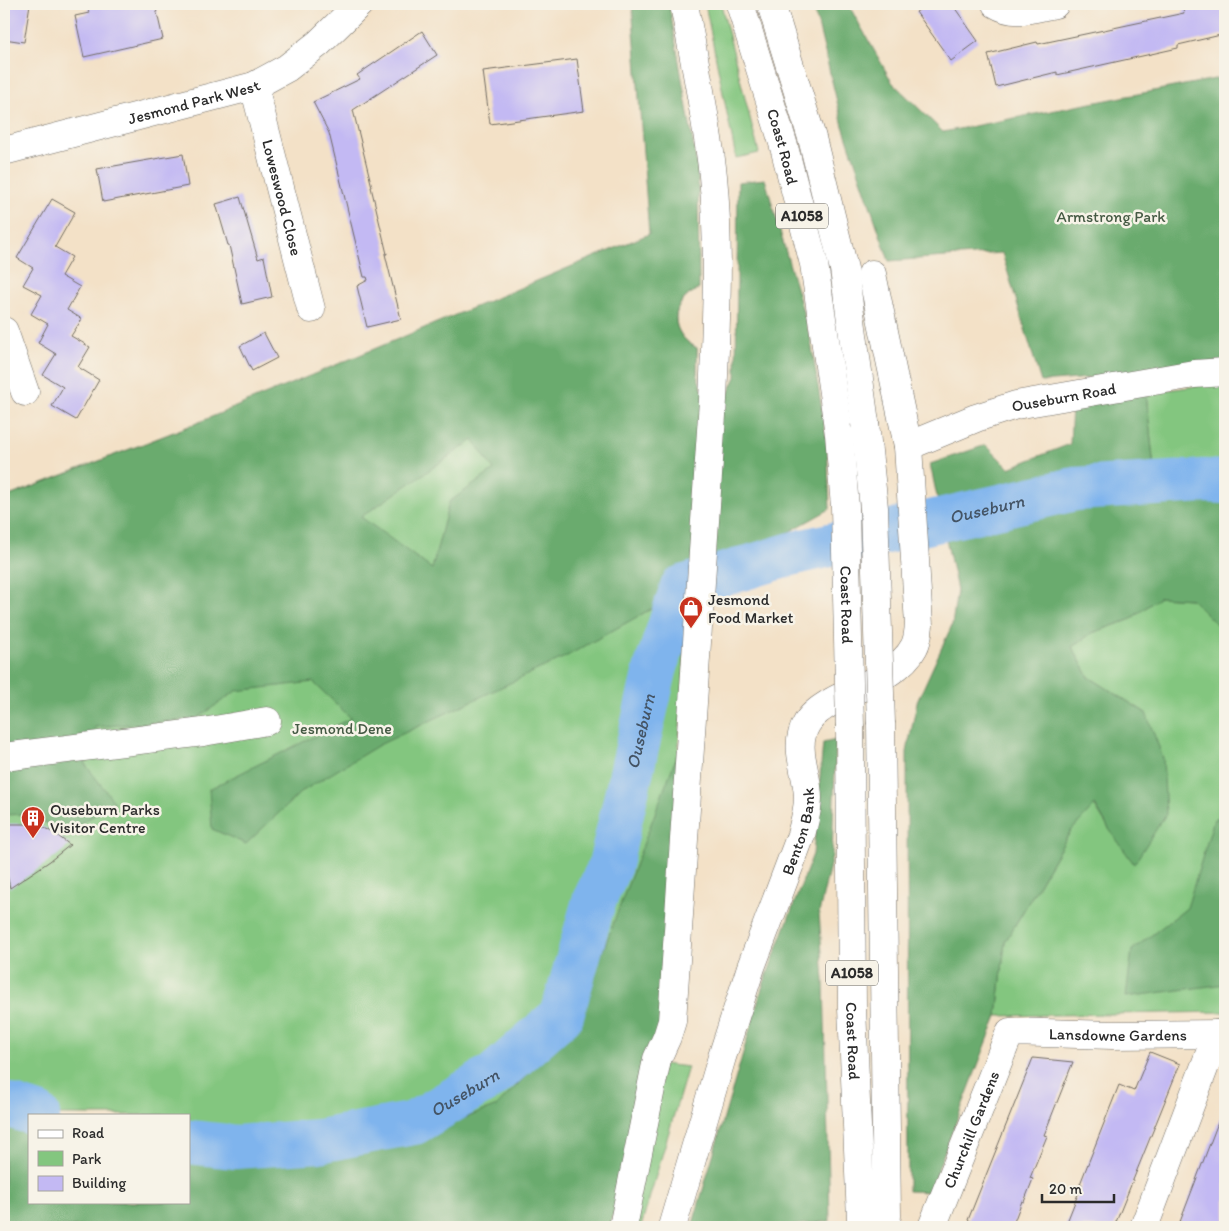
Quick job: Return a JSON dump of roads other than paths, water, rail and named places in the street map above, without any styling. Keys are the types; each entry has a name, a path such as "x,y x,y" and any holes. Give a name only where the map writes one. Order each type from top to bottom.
{"main road":[{"name":"Jesmond Park West","path":"4,151 254,86 287,68 319,44 359,4"},
{"path":"622,1227 658,1059 672,1021 713,400 717,315 717,250 713,174 684,4"},
{"name":"Coast Road","path":"740,4 783,143 814,264 839,434 845,506 850,727 852,1008 874,1218 881,724 874,508 865,423 844,269 812,138 770,4"},
{"path":"996,4 1010,10 1023,11 1055,4"},
{"name":"Loweswood Close","path":"254,86 311,309"},
{"name":"Benton Bank","path":"672,1227 728,1037 751,967 801,835 806,816 807,787 800,752 802,732 820,708 889,672 901,664 915,646 919,625 908,446 872,274"},
{"path":"4,331 25,392"},
{"name":"Ouseburn Road","path":"908,446 976,418 1016,406 1194,374 1225,372"},
{"path":"4,758 202,732 267,721"},
{"name":"Lansdowne Gardens","path":"1010,1032 1112,1035 1221,1034"},
{"name":"Churchill Gardens","path":"932,1227 1010,1032"},
{"path":"1144,1227 1221,1034"}],"waterway":[{"name":"Ouseburn","path":"190,1142 236,1147 319,1141 414,1123 493,1076 562,1015 594,901 610,865 655,670 682,587 795,553 1075,489 1203,481 1225,482"},
{"name":"Ouseburn","path":"4,1104 35,1114"}],"place":[{"name":"Jesmond Food Market","path":"691,629"},
{"name":"Ouseburn Parks Visitor Centre","path":"33,839"}],"park label":[{"name":"Armstrong Park","path":"1111,216"},
{"name":"Jesmond Dene","path":"342,728"}]}
